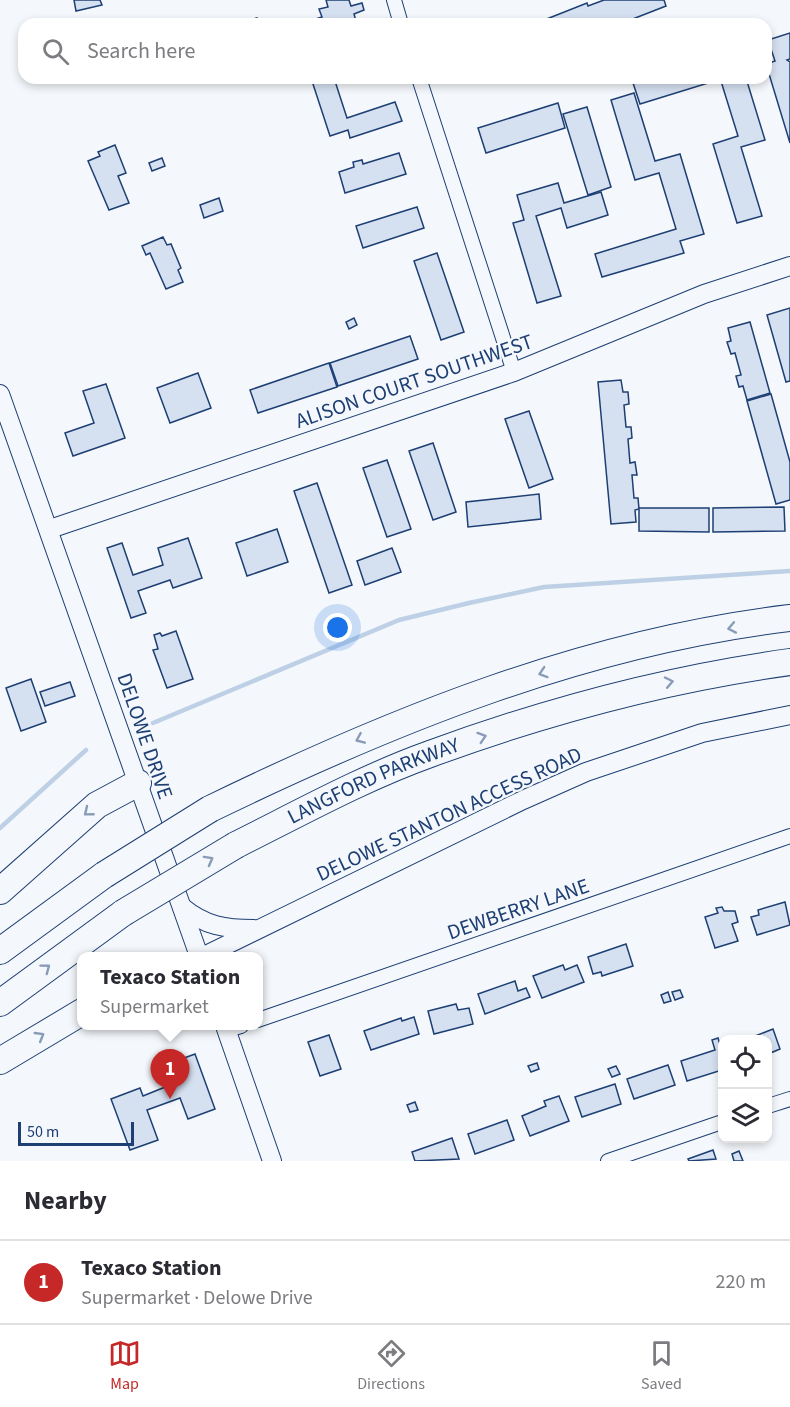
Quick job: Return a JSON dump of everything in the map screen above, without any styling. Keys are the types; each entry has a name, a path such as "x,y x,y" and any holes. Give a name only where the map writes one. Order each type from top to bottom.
{"highway":[{"name":"LANGFORD PARKWAY","path":"0,951 104,875 210,809 316,758 440,706 646,644 790,618"},
{"name":"LANGFORD PARKWAY","path":"0,1003 123,914 236,845 336,794 428,754 527,721 632,690 717,672 790,663"},
{"path":"0,891 97,806 138,783"},
{"path":"0,1061 77,1014"}],"street":[{"path":"394,0 399,18"},
{"path":"421,84 514,372"},
{"name":"ALISON COURT SOUTHWEST","path":"50,529 514,372 704,294 790,266"},
{"name":"DELOWE DRIVE","path":"0,394 50,529 197,952"},
{"name":"DELOWE STANTON ACCESS ROAD","path":"214,952 523,800 586,772 702,733 790,714"},
{"name":"DEWBERRY LANE","path":"263,1018 790,836"},
{"path":"182,907 207,924 229,929 259,929"},
{"path":"232,1030 272,1161"},
{"path":"772,1105 790,1099"},
{"path":"608,1161 640,1156 718,1124"}],"building":[{"path":"74,0 100,0 102,5 76,11"},
{"path":"326,0 349,0 351,6 362,3 364,10 354,14 355,18 319,18 322,17 319,9 328,7"},
{"path":"604,0 664,0 666,6 635,18 549,18 587,3 588,6"},
{"path":"790,33 790,59 787,60 790,62 790,143 772,84 772,62 775,61 772,39"},
{"path":"313,84 336,84 347,118 395,102 402,121 350,138 348,130 330,136"},
{"path":"633,84 705,84 640,104"},
{"path":"722,84 748,84 765,140 741,147 762,216 737,223 713,144 738,136"},
{"path":"634,93 655,161 680,154 704,234 680,241 684,253 602,277 595,254 676,229 659,173 635,180 611,100"},
{"path":"558,103 565,128 486,153 478,128"},
{"path":"587,107 611,187 588,195 563,114"},
{"path":"115,145 126,173 118,176 129,203 109,210 88,161 100,156 98,152"},
{"path":"399,153 406,174 345,193 339,172 354,167 353,162 362,160 363,164"},
{"path":"162,158 165,166 152,171 149,163"},
{"path":"558,183 564,203 601,192 608,215 567,228 561,208 536,216 561,296 537,303 513,223 524,220 517,195"},
{"path":"219,198 223,211 204,218 200,205"},
{"path":"417,207 424,228 363,248 356,226"},
{"path":"163,237 167,245 171,244 181,268 178,270 183,282 166,289 150,253 146,255 142,246"},
{"path":"437,253 464,332 441,340 414,261"},
{"path":"790,308 790,381 786,382 767,315"},
{"path":"354,318 357,325 349,329 346,322"},
{"path":"750,322 770,393 747,400 743,386 739,387 736,376 741,375 735,353 731,354 727,342 731,341 728,328"},
{"path":"410,336 418,359 338,386 330,363"},
{"path":"329,363 337,387 258,413 250,390"},
{"path":"198,373 211,408 170,423 157,388"},
{"path":"621,380 623,392 628,392 629,404 624,405 626,427 631,427 632,438 628,439 630,463 635,462 637,475 632,475 634,498 638,498 639,509 635,510 636,522 611,524 598,382"},
{"path":"106,384 125,438 73,456 65,433 94,423 83,391"},
{"path":"771,394 790,462 790,500 776,504 747,401"},
{"path":"529,411 553,479 529,488 505,419"},
{"path":"433,443 456,512 433,520 409,451"},
{"path":"387,460 411,529 387,537 363,468"},
{"path":"317,483 352,585 329,593 294,491"},
{"path":"539,494 541,519 468,527 466,502"},
{"path":"784,507 785,531 713,532 713,508"},
{"path":"639,508 709,508 709,532 639,531"},
{"path":"277,529 288,562 247,576 236,543"},
{"path":"188,538 202,578 173,588 170,580 138,591 146,613 131,618 107,548 122,543 133,575 163,565 158,548"},
{"path":"392,548 401,572 365,585 357,561"},
{"path":"176,631 193,679 167,688 153,650 158,649 154,635 160,633 162,636"},
{"path":"31,679 46,722 21,731 6,688"},
{"path":"70,682 75,696 45,706 40,692"},
{"path":"785,902 790,925 757,935 751,917 759,915 758,910"},
{"path":"722,907 724,911 735,911 738,922 732,924 738,941 715,948 705,917 718,913 716,908"},
{"path":"626,944 633,966 602,976 601,972 593,974 588,957"},
{"path":"563,965 565,970 577,965 584,982 542,998 533,976"},
{"path":"515,981 518,991 526,988 530,997 485,1014 478,994"},
{"path":"680,990 683,997 675,1000 672,992"},
{"path":"668,992 671,1001 664,1003 661,995"},
{"path":"456,1004 458,1010 469,1008 473,1024 434,1034 428,1011"},
{"path":"414,1017 419,1034 371,1050 364,1031 401,1018 402,1021"},
{"path":"773,1029 780,1049 772,1052 772,1035 758,1035"},
{"path":"329,1035 341,1069 320,1076 308,1042"},
{"path":"718,1038 718,1071 687,1081 681,1061 715,1050 712,1040"},
{"path":"195,1054 215,1109 188,1119 180,1098 147,1110 158,1140 130,1150 111,1099 140,1088 143,1096 175,1083 168,1064"},
{"path":"537,1063 539,1069 531,1072 528,1066"},
{"path":"668,1065 675,1085 634,1099 627,1079"},
{"path":"616,1066 620,1074 612,1077 608,1069"},
{"path":"615,1084 621,1104 582,1117 575,1097"},
{"path":"559,1096 569,1121 530,1136 522,1116 546,1106 544,1101"},
{"path":"415,1102 418,1110 410,1112 407,1105"},
{"path":"507,1120 514,1140 475,1154 468,1134"},
{"path":"452,1138 459,1159 415,1161 412,1152"},
{"path":"713,1150 716,1159 689,1161 688,1159"},
{"path":"739,1151 743,1161 734,1161 732,1154"}],"waterway":[{"path":"153,723 399,620 469,603 544,587 790,571"},
{"path":"0,828 86,750"}],"place":[{"name":"Texaco Station","path":"170,1099"}]}
